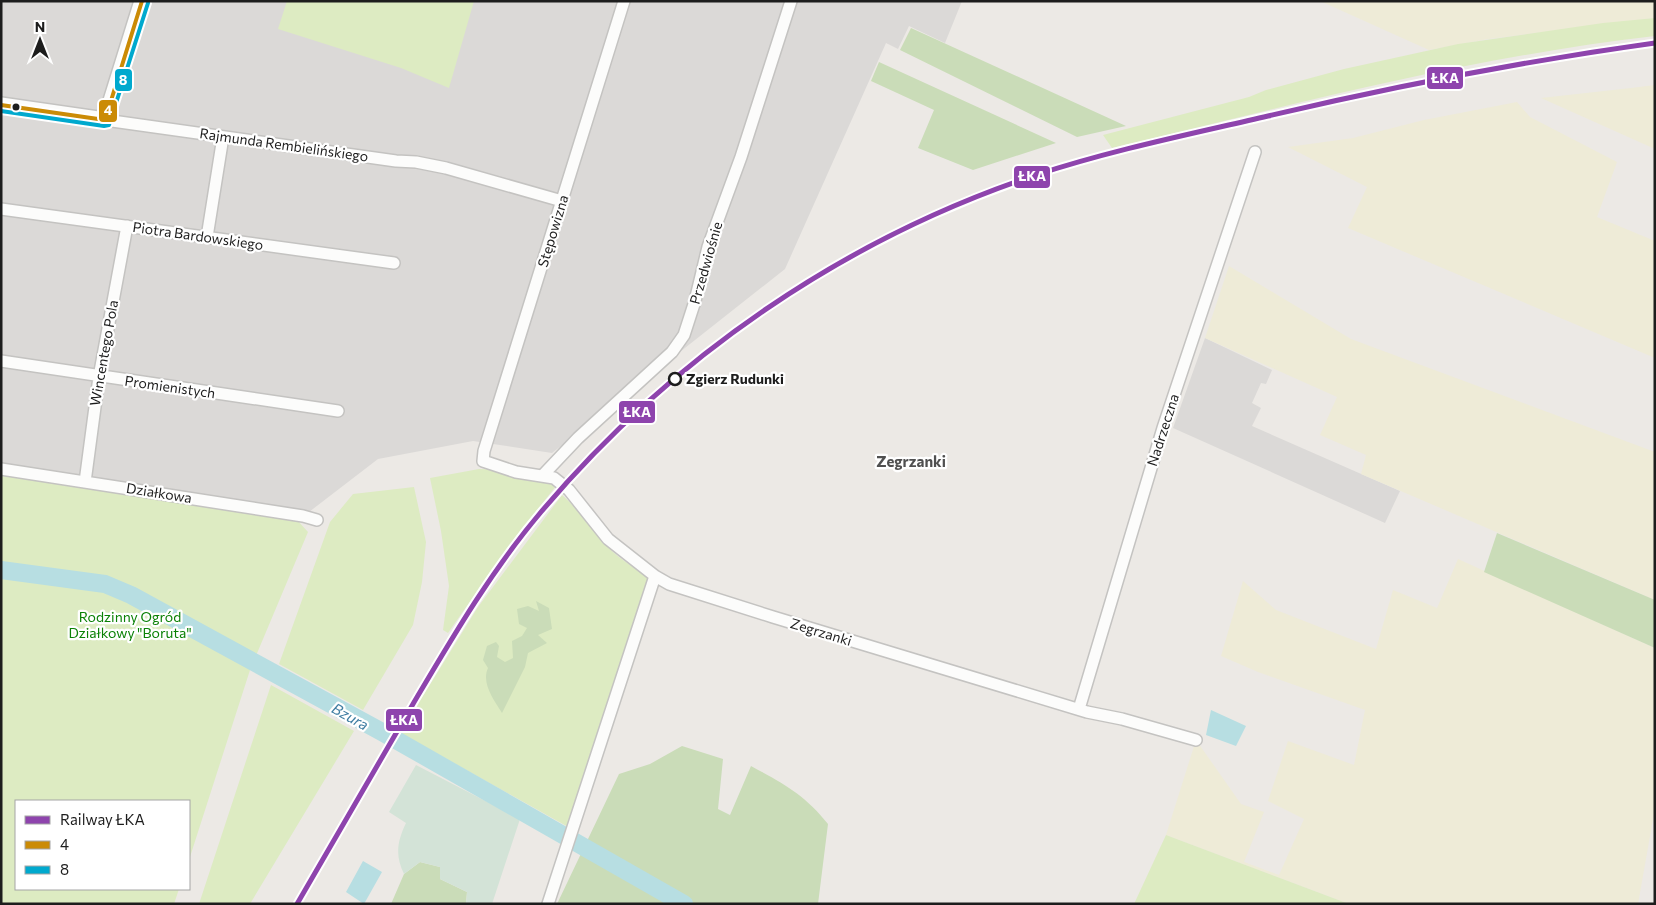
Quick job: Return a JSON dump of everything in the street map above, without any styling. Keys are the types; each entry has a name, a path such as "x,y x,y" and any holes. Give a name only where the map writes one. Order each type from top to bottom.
{"street":[{"path":"100,120 132,1"},
{"path":"100,120 142,1"},
{"name":"Stępowizna","path":"483,461 484,451 624,1"},
{"name":"Przedwiośnie","path":"543,475 578,438 672,352 684,335 708,247 741,157 790,1"},
{"name":"Rajmunda Rembielińskiego","path":"1,105 396,161 416,162 475,176 562,201"},
{"path":"207,237 223,137"},
{"name":"Nadrzeczna","path":"1079,709 1157,448 1255,152"},
{"name":"Piotra Bardowskiego","path":"1,209 394,263"},
{"name":"Wincentego Pola","path":"85,482 99,377 127,226"},
{"name":"Promienistych","path":"1,362 338,411"},
{"name":"Zegrzanki","path":"483,461 516,472 554,478 569,490 608,539 655,576 677,587 1079,709 1130,720 1196,740"},
{"name":"Działkowa","path":"1,469 317,520"},
{"path":"548,904 655,576"}],"shaded area":[{"path":"1,1 962,1 945,43 909,26 898,49 886,43 785,269 552,453 473,441 378,459 309,512 1,471"},
{"path":"1320,1 1655,1 1655,18 1488,39 1429,50"},
{"path":"1655,85 1655,149 1541,98 1631,88"},
{"path":"1517,102 1530,117 1617,162 1597,217 1655,241 1655,358 1348,228 1367,187 1288,147 1353,138 1424,120"},
{"path":"1229,266 1351,339 1655,452 1655,600 1361,474 1366,455 1320,435 1337,397 1205,338"},
{"path":"1205,338 1272,370 1266,384 1261,383 1252,403 1261,408 1252,426 1400,491 1385,523 1173,428"},
{"path":"1458,559 1655,648 1655,808 1638,904 1349,904 1166,835 1196,740 1241,804 1264,812 1244,862 1279,875 1304,819 1268,801 1288,741 1354,765 1365,710 1258,672 1221,656 1243,581 1276,610 1376,649 1393,590 1437,608"}],"green space":[{"path":"287,1 474,1 449,88 401,68 278,29"},
{"path":"1655,18 1655,36 1586,45 1450,69 1314,99 1112,148 1103,135 1249,97 1266,90 1344,69 1458,44 1603,23"},
{"path":"911,28 1126,126 1077,137 900,50"},
{"path":"879,62 1056,143 973,170 918,148 934,110 871,81"},
{"path":"479,469 509,471 529,475 556,486 508,547 448,633 443,630 449,586 441,531 430,478"},
{"name":"Rodzinny Ogród Działkowy \"Boruta\"","path":"1,475 298,521 308,532 250,670 190,857 190,800 15,800 15,890 179,890 174,904 1,904"},
{"path":"414,487 426,542 422,582 413,625 363,710 279,664 330,522 353,494"},
{"path":"562,495 575,507 613,552 646,576 648,580 570,828 400,733 478,607"},
{"path":"1497,533 1655,600 1655,648 1484,572"},
{"path":"536,601 549,608 552,629 538,635 547,643 528,653 525,667 502,713 487,685 486,674 488,668 483,660 487,646 496,642 499,646 497,657 505,662 513,658 512,641 522,636 527,628 519,624 517,609 528,606 539,611"},
{"path":"271,685 354,731 250,904 199,904"},
{"path":"682,746 723,759 718,809 730,815 751,766 793,790 828,824 818,904 557,904 619,774 650,764"},
{"path":"416,765 520,819 492,904 466,904 467,892 440,879 440,867 420,862 404,874 399,861 398,848 406,823 389,812"},
{"path":"1166,835 1349,904 1134,904"},
{"path":"420,862 440,867 440,879 467,892 466,904 391,904 404,874"}],"water":[{"path":"1211,710 1246,726 1236,746 1206,735"},
{"path":"363,861 382,872 364,904 346,892"}],"waterway":[{"name":"Bzura","path":"1,570 105,584 131,595 382,732 684,904"}],"rail line":[{"name":"ŁKA","path":"297,904 457,630 523,534 592,456 647,403 705,354 766,309 830,269 896,233 965,201 1065,166 1152,143 1364,94 1509,66 1655,43"}],"transit line":[{"name":"4","path":"1,105 105,120 142,1"},
{"name":"8","path":"1,111 104,126 109,125 148,3"}],"place":[{"name":"Zgierz Rudunki","path":"675,379"}],"district":[{"name":"Zegrzanki","path":"911,462"}]}
